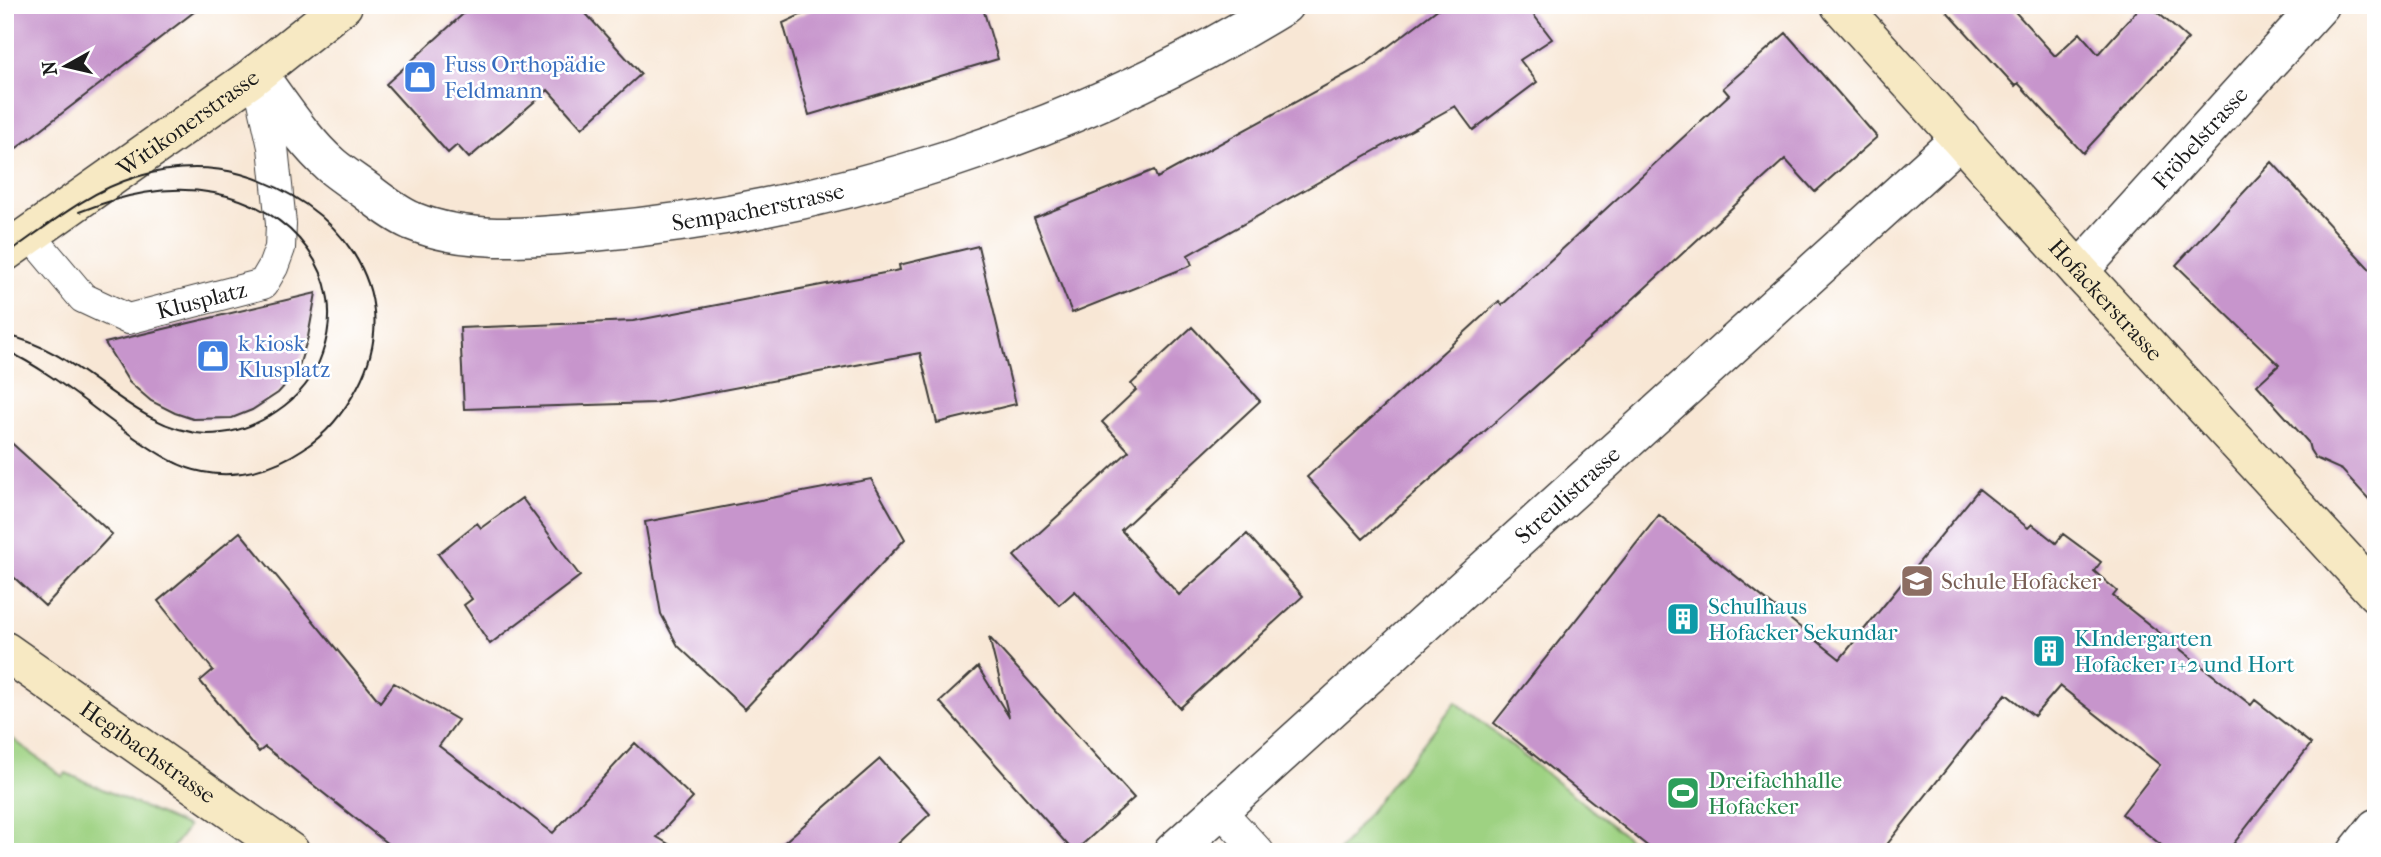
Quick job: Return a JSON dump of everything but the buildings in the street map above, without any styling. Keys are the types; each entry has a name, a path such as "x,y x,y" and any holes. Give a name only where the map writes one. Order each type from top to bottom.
{"main road":[{"name":"Hofackerstrasse","path":"1840,5 2079,271 2376,593"},
{"name":"Witikonerstrasse","path":"18,243 257,74 342,6"},
{"name":"Hegibachstrasse","path":"5,651 290,852"}],"street":[{"name":"Sempacherstrasse","path":"257,74 295,125 330,164 401,215 444,231 495,236 557,234 636,228 720,215 872,182 947,160 1050,122 1173,66 1240,33 1284,5"},
{"name":"Fröbelstrasse","path":"2079,271 2320,5"},
{"name":"Streulistrasse","path":"1173,852 1961,138"},
{"path":"2357,852 2376,828"}],"lane":[{"name":"Klusplatz","path":"18,243 83,298 128,319 263,284 280,248 281,224 272,147 257,74"},
{"path":"1219,809 1259,852"}],"green space":[{"path":"1456,702 1635,844 1629,852 1338,852"},
{"path":"5,733 63,777 66,773 188,827 169,852 5,852"}],"tram line":[{"path":"5,255 84,200 118,183 175,169 228,171 275,187 306,204 332,227 354,253 368,283 374,316 371,350 358,386 335,421 312,443 292,456 267,467 242,473 203,472 170,460 124,431 40,370 5,350"},
{"path":"5,335 33,343 59,356 154,419 180,430 207,434 235,430 269,416 285,406 315,371 329,325 328,297 320,272 307,249 289,229 267,213 242,201 214,193 179,190 128,196 79,212"}],"place":[{"name":"Fuss Orthopädie Feldmann","path":"420,77"},
{"name":"k kiosk Klusplatz","path":"213,356"},
{"name":"Schule Hofacker","path":"1917,581"},
{"name":"Schulhaus Hofacker Sekundar","path":"1683,619"},
{"name":"KIndergarten Hofacker 1+2 und Hort","path":"2049,651"},
{"name":"Dreifachhalle Hofacker","path":"1683,793"}]}
